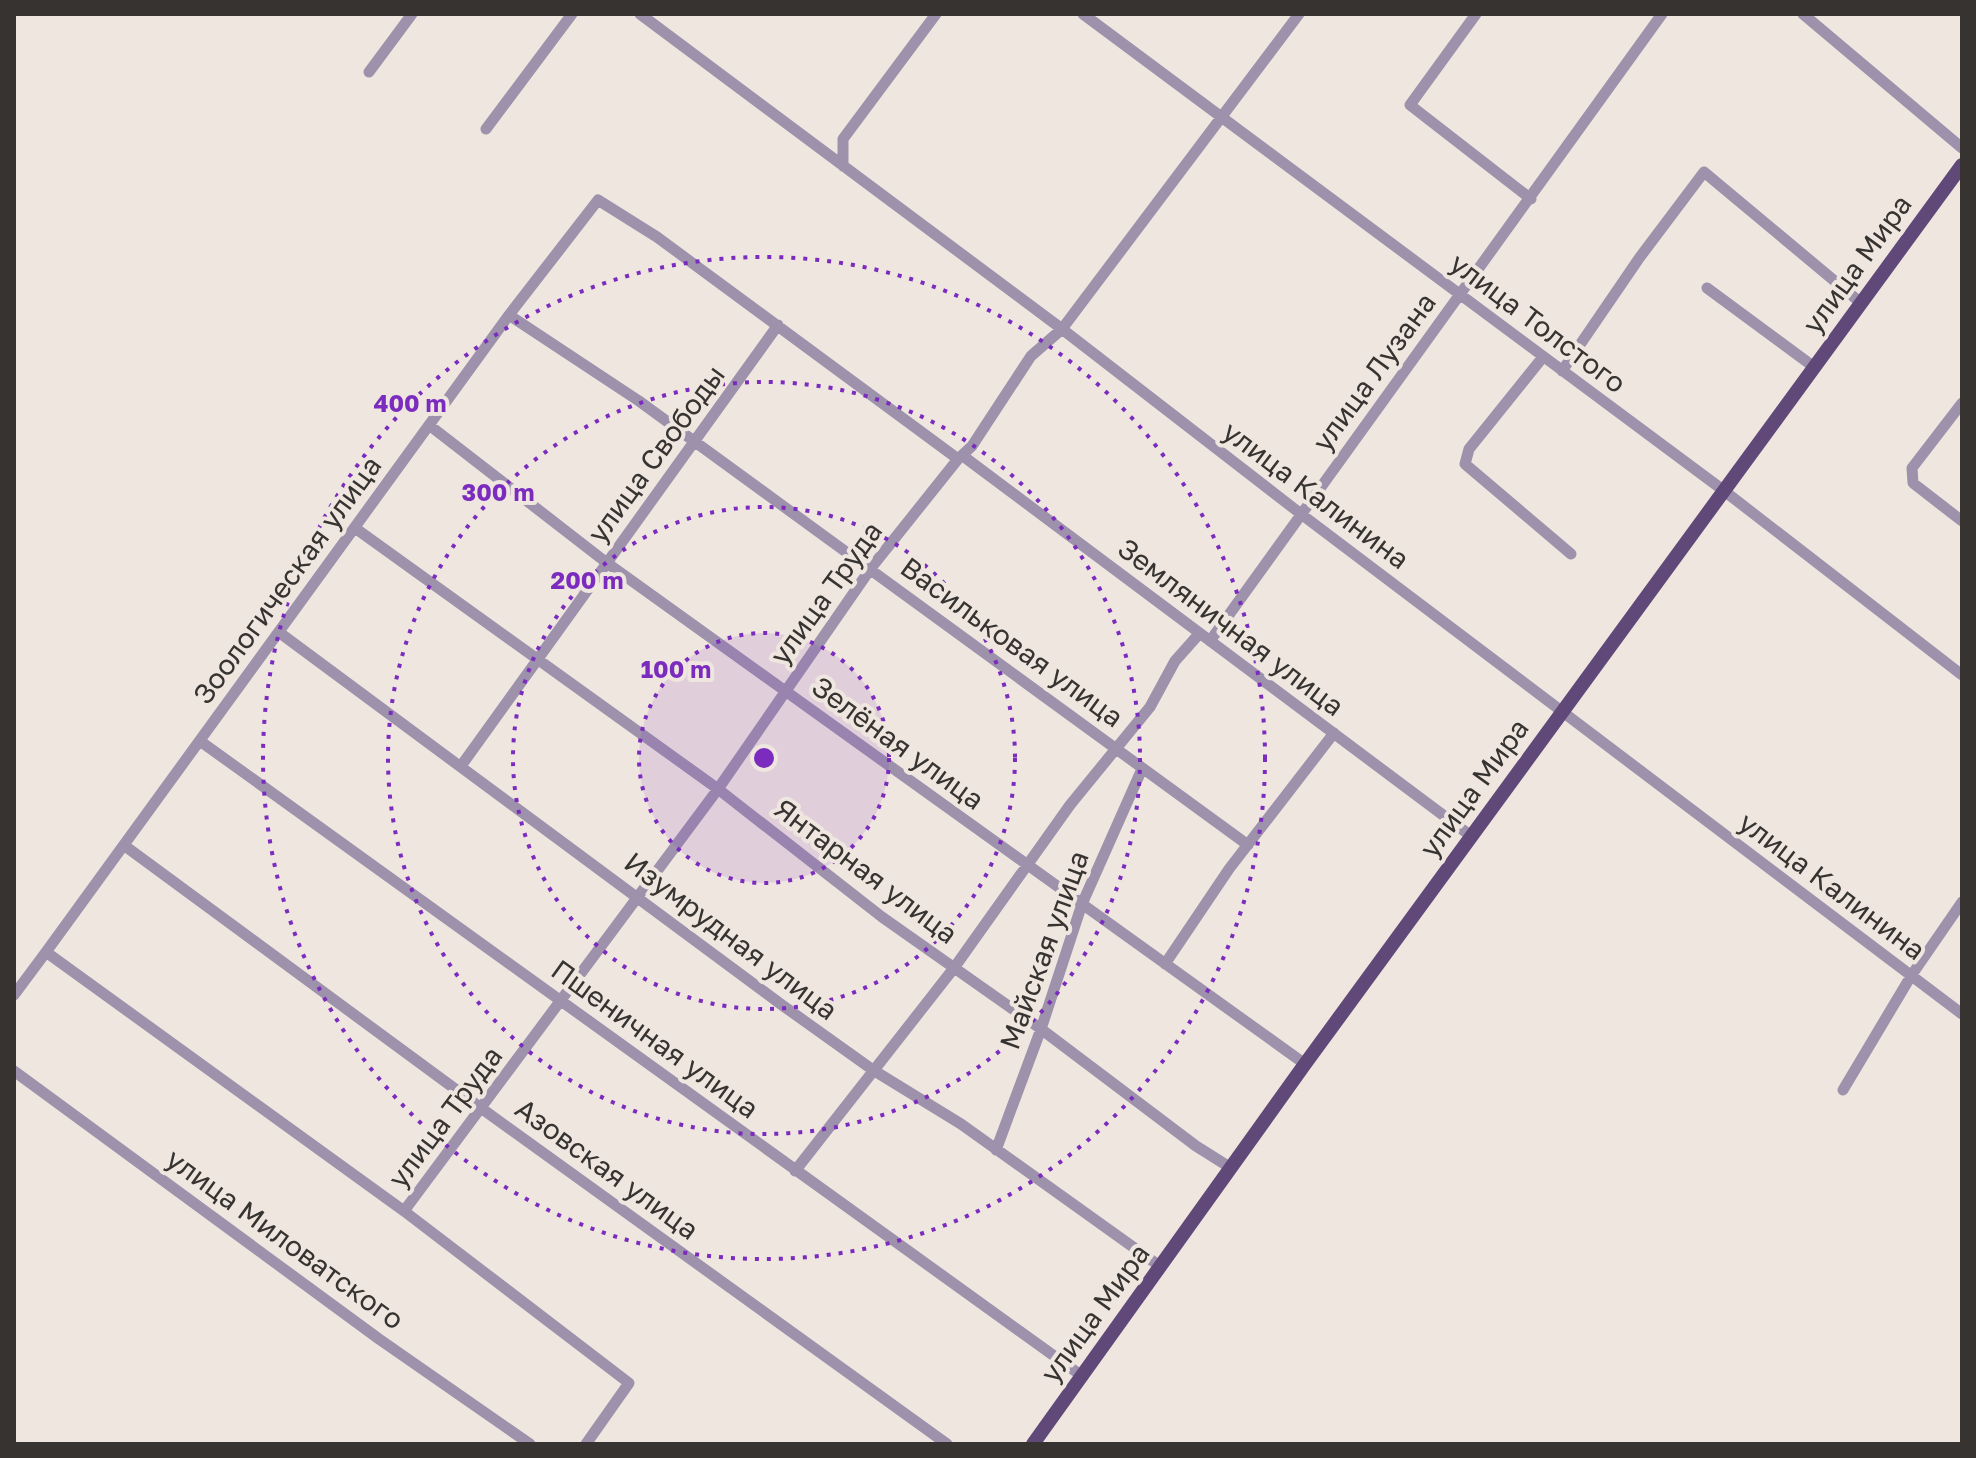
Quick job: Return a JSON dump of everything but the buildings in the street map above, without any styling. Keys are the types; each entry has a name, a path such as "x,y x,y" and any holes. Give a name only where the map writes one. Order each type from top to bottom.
{"main road":[{"name":"улица Мира","path":"1033,1444 1305,1064 1962,165"}],"street":[{"path":"369,72 412,14"},
{"path":"486,129 572,14"},
{"name":"улица Калинина","path":"640,14 1062,329 1301,514 1962,1014"},
{"path":"843,166 843,139 936,14"},
{"name":"улица Толстого","path":"1083,14 1723,490 1962,675"},
{"name":"улица Труда","path":"404,1211 718,789 871,568 960,457 1031,356 1062,329 1299,14"},
{"path":"1476,14 1410,105 1531,199"},
{"name":"улица Лузана","path":"1210,641 1662,14"},
{"path":"1803,14 1962,148"},
{"path":"1562,371 1640,257 1704,172 1861,303"},
{"name":"Зоологическая улица","path":"14,995 509,315 598,200"},
{"name":"Земляничная улица","path":"598,200 657,237 960,457 1471,836"},
{"path":"1707,288 1814,367"},
{"name":"Васильковая улица","path":"509,315 639,401 1248,845"},
{"name":"улица Свободы","path":"461,766 778,325"},
{"path":"1543,357 1469,449 1465,464 1571,554"},
{"path":"1962,403 1912,468 1913,483 1962,521"},
{"name":"Зелёная улица","path":"429,425 607,563 1305,1064"},
{"name":"Янтарная улица","path":"355,528 718,789 882,917 1041,1029 1196,1146 1231,1168"},
{"name":"Изумрудная улица","path":"280,633 782,1005 873,1070 961,1124 1161,1267"},
{"path":"795,1171 954,968 1070,805 1150,707 1175,661 1199,634"},
{"path":"1165,964 1229,869 1334,733"},
{"name":"Пшеничная улица","path":"200,741 1082,1376"},
{"name":"Майская улица","path":"996,1150 1041,1029 1082,904 1142,769"},
{"name":"Азовская улица","path":"125,846 481,1108 947,1444"},
{"path":"1843,1090 1911,976 1962,902"},
{"path":"46,952 404,1211 629,1383 586,1444"},
{"name":"улица Миловатского","path":"14,1071 379,1339 530,1444"}]}
